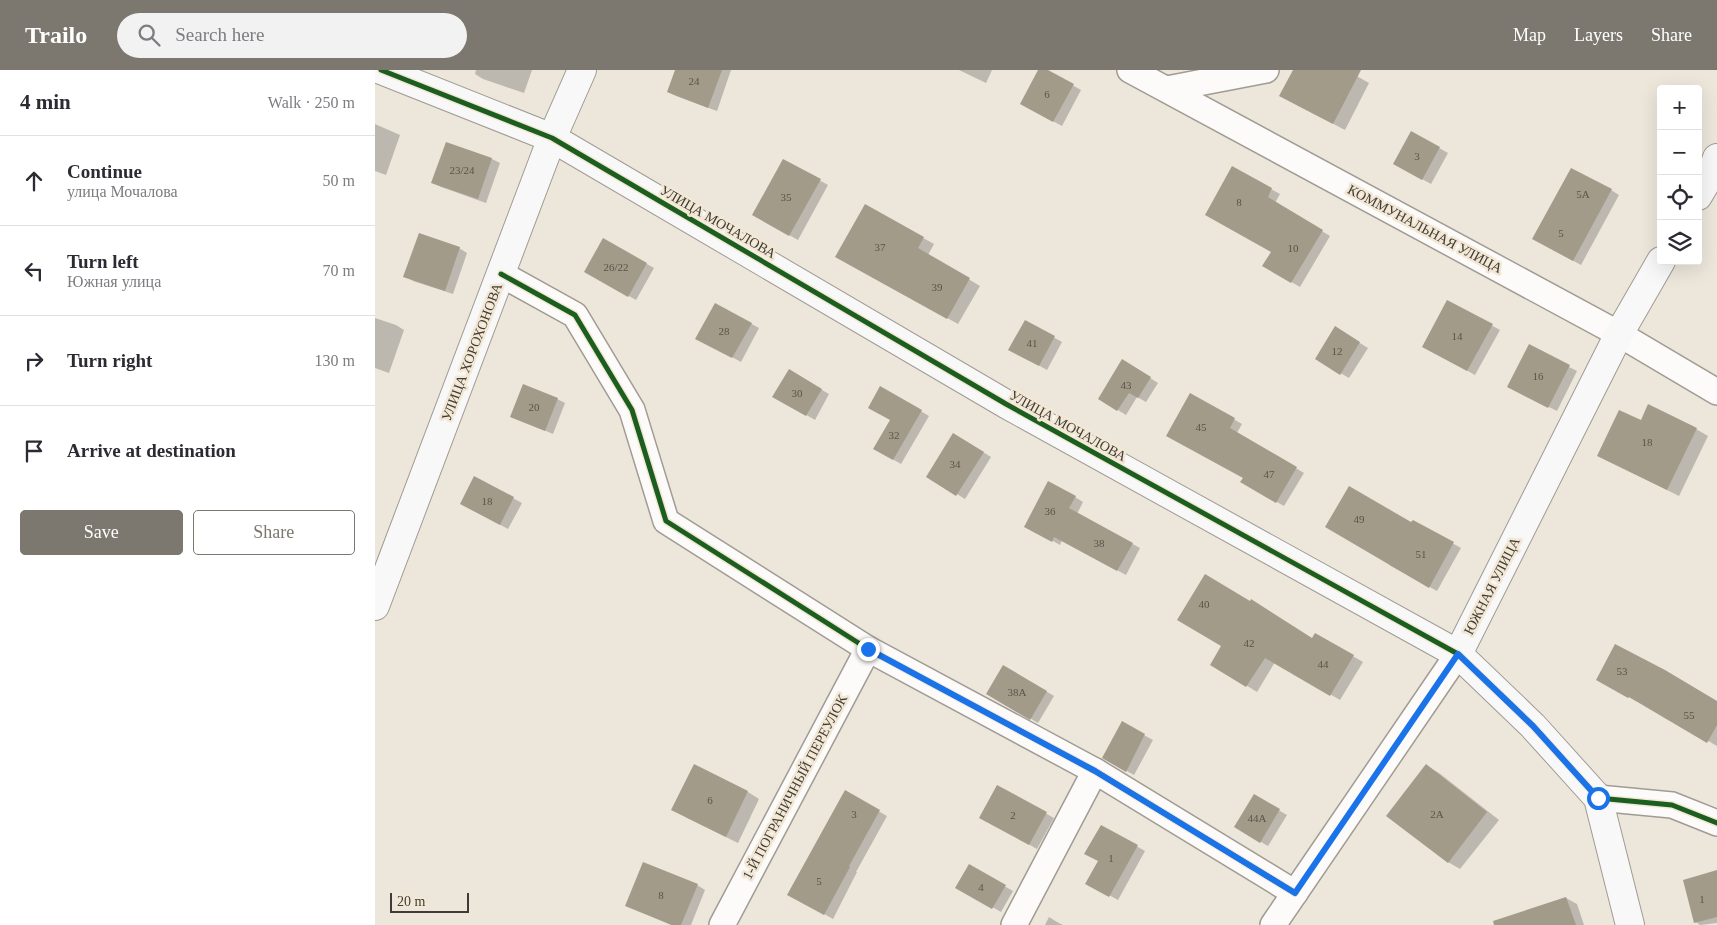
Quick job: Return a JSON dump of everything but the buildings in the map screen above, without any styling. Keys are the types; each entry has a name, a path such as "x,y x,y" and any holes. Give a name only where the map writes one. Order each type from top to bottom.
{"street":[{"name":"УЛИЦА МОЧАЛОВА","path":"381,70 553,138 1006,404 1458,654 1533,726 1598,798"},
{"name":"УЛИЦА ХОРОХОНОВА","path":"375,606 553,138 582,70"},
{"name":"КОММУНАЛЬНАЯ УЛИЦА","path":"1130,70 1619,334 1717,392"},
{"path":"1167,89 1266,70"},
{"path":"1702,189 1712,172 1717,158"},
{"name":"ЮЖНАЯ УЛИЦА","path":"1273,925 1458,654 1619,334 1659,265"},
{"path":"501,274 575,316 632,410 666,521 868,649 1095,771 1295,893"},
{"name":"1-Й ПОГРАНИЧНЫЙ ПЕРЕУЛОК","path":"722,925 868,649"},
{"path":"1014,925 1095,771"},
{"path":"1630,925 1598,798 1672,804 1717,823"}],"cycle path":[{"path":"381,70 552,138 1006,404 1458,654 1533,726 1598,798 1672,805 1717,823"},
{"path":"501,274 575,315 632,410 666,521 868,649 1095,771 1295,893"}],"route":[{"path":"868,649 1095,771 1295,893 1458,654 1533,726 1598,798"}]}
